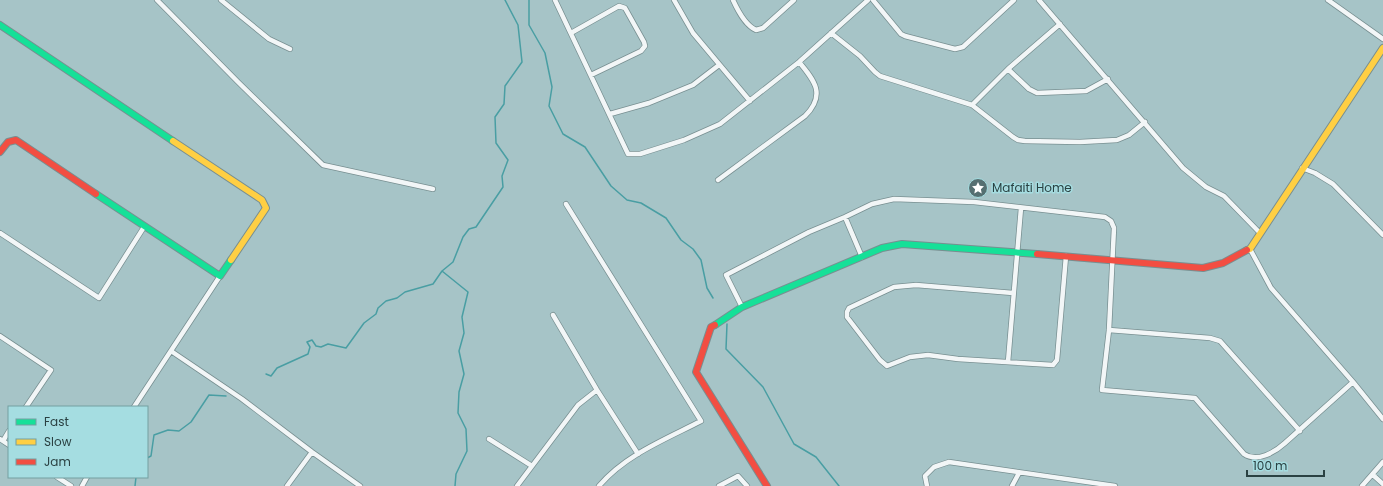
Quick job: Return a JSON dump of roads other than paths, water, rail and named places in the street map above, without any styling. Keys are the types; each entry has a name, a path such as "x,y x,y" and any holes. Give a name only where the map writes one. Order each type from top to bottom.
{"street":[{"path":"156,0 323,166 433,189"},
{"path":"221,0 269,39 290,49"},
{"path":"555,0 628,154 640,154 684,140 720,124 799,62 868,0"},
{"path":"733,0 744,19 756,30 763,28 791,1"},
{"path":"873,0 901,34 955,49 963,47 1014,0"},
{"path":"1039,0 1183,168 1206,187 1224,196 1260,233"},
{"path":"1328,0 1383,39"},
{"path":"676,1 693,33 750,101"},
{"path":"570,33 619,6 622,6 626,8 644,42 644,49 641,51 591,75"},
{"path":"972,105 1008,69 1060,24"},
{"path":"0,25 262,200 265,204 266,208 135,406"},
{"path":"831,33 860,56 874,72 880,76 972,105 1018,140 1080,142 1117,140 1129,135 1145,122"},
{"path":"767,486 696,372 712,328 742,308 882,248 902,244 1204,268 1223,263 1250,249 1302,168 1383,48"},
{"path":"718,180 805,116 814,105 817,99 814,81 799,62"},
{"path":"610,114 649,103 693,85 719,64"},
{"path":"1008,69 1029,89 1037,93 1086,91 1108,79"},
{"path":"0,152 9,140 16,140 144,227 220,276"},
{"path":"1302,168 1315,173 1333,184 1383,235"},
{"path":"742,308 726,275 809,232 872,204 894,199 974,202 1105,217 1111,221 1114,228 1109,330 1102,390 1195,398 1244,454 1247,456 1257,457 1274,452 1300,431 1353,382"},
{"path":"566,204 701,421 638,454 619,466 599,486"},
{"path":"1008,362 1021,208"},
{"path":"845,217 862,257"},
{"path":"0,233 98,298 144,227"},
{"path":"1250,249 1272,288 1383,419"},
{"path":"1013,293 916,284 901,285 850,308 847,312 848,319 885,365 889,366 910,357 928,355 958,359 1054,365 1057,360 1066,256"},
{"path":"553,315 638,454"},
{"path":"1109,330 1210,338 1220,341 1300,431"},
{"path":"0,336 52,370 27,406"},
{"path":"171,351 242,399 360,486"},
{"path":"517,486 578,405 598,390"},
{"path":"1,440 8,432"},
{"path":"489,439 532,466"},
{"path":"287,486 312,452"},
{"path":"927,486 925,476 934,467 949,462 1115,486"},
{"path":"1362,486 1383,462"},
{"path":"1012,486 1018,473"},
{"path":"1373,475 1383,484"},
{"path":"718,486 738,476 747,486"},
{"path":"59,478 71,486"}],"waterway":[{"path":"266,374 271,376 277,368 308,354 310,347 307,342 312,340 316,346 321,347 328,344 346,348 364,323 376,314 378,308 386,301 397,298 405,292 433,284 442,271 453,262 463,237 469,229 476,227 503,187 502,176 508,160 496,143 495,117 504,104 505,86 522,62 518,25 505,0"},
{"path":"529,0 529,25 545,53 552,87 549,106 563,134 585,147 611,186 627,200 641,203 666,218 681,240 693,249 701,260 707,288 713,298"},
{"path":"442,271 468,292 462,317 464,333 459,351 464,374 459,392 458,413 466,429 467,451 456,474 455,486"},
{"path":"727,324 726,349 763,387 794,444 816,457 839,486"},
{"path":"148,458 151,456 154,435 168,430 179,431 191,422 209,395 226,396"},
{"path":"135,486 136,478"}],"place":[{"name":"Mafaiti Home","path":"978,188"}]}
